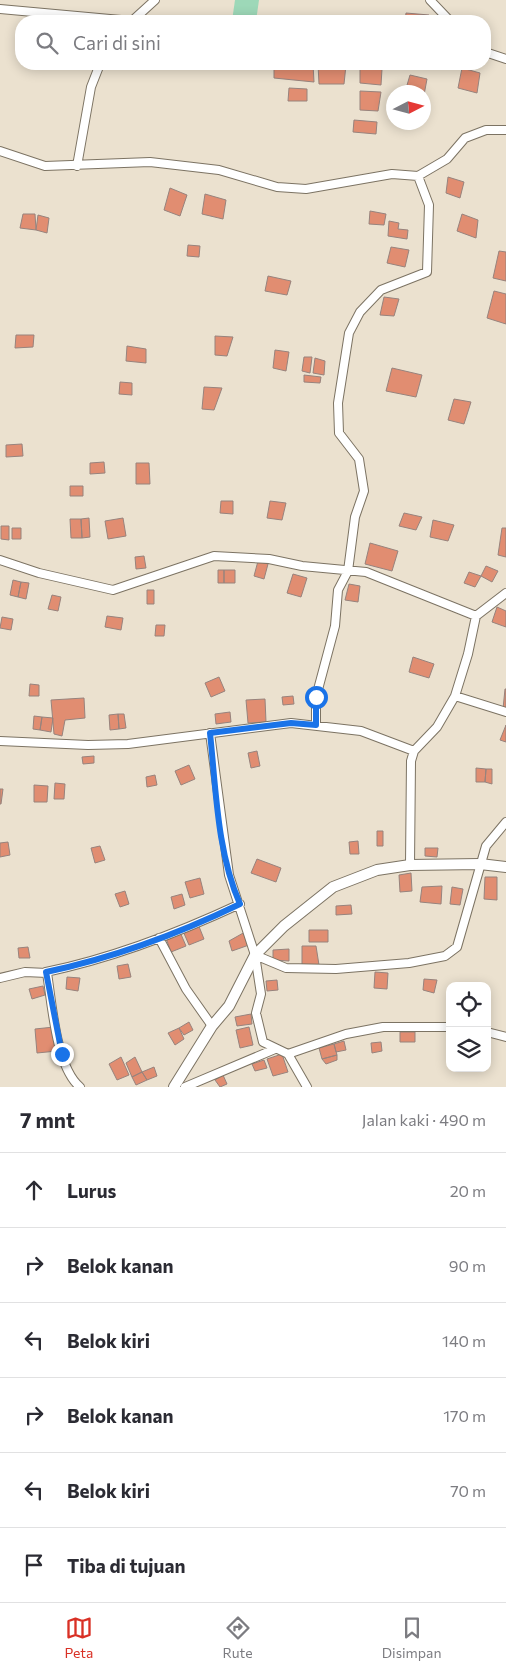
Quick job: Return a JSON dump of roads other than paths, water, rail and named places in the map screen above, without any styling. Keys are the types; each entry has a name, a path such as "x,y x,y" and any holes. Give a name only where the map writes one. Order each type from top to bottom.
{"street":[{"path":"139,15 155,0"},
{"path":"430,0 444,15"},
{"path":"0,9 66,15"},
{"path":"491,54 506,59"},
{"path":"77,166 91,88 98,70"},
{"path":"0,151 45,166 150,162 219,170 277,187 306,189 392,174 418,176 447,159 465,138 486,130 506,130"},
{"path":"316,725 316,697 335,626 338,590 348,571 355,517 364,491 359,459 339,433 338,404 349,333 360,312 381,290 427,272 429,205 418,176"},
{"path":"0,560 39,574 113,590 214,556 269,559 366,572 476,616"},
{"path":"410,865 411,761 414,751 437,727 455,696 468,654 476,616 506,592"},
{"path":"455,696 506,712"},
{"path":"0,741 88,746 291,723 361,731 414,751"},
{"path":"210,733 229,875 255,955 261,994 256,1013 258,1030 263,1042 288,1054 307,1087"},
{"path":"255,955 286,968 336,970 409,963 445,956 457,947 486,846 506,822"},
{"path":"175,1087 212,1026 229,1006 255,955 296,915 333,887 377,870 410,865 480,864 506,867"},
{"path":"0,978 25,972 46,972 80,965 158,938 240,904"},
{"path":"158,938 186,989 212,1026"},
{"path":"46,972 62,1054 70,1076 80,1087"},
{"path":"288,1054 346,1034 383,1027 446,1027"},
{"path":"491,1033 506,1036"},
{"path":"185,1087 275,1049"}]}
